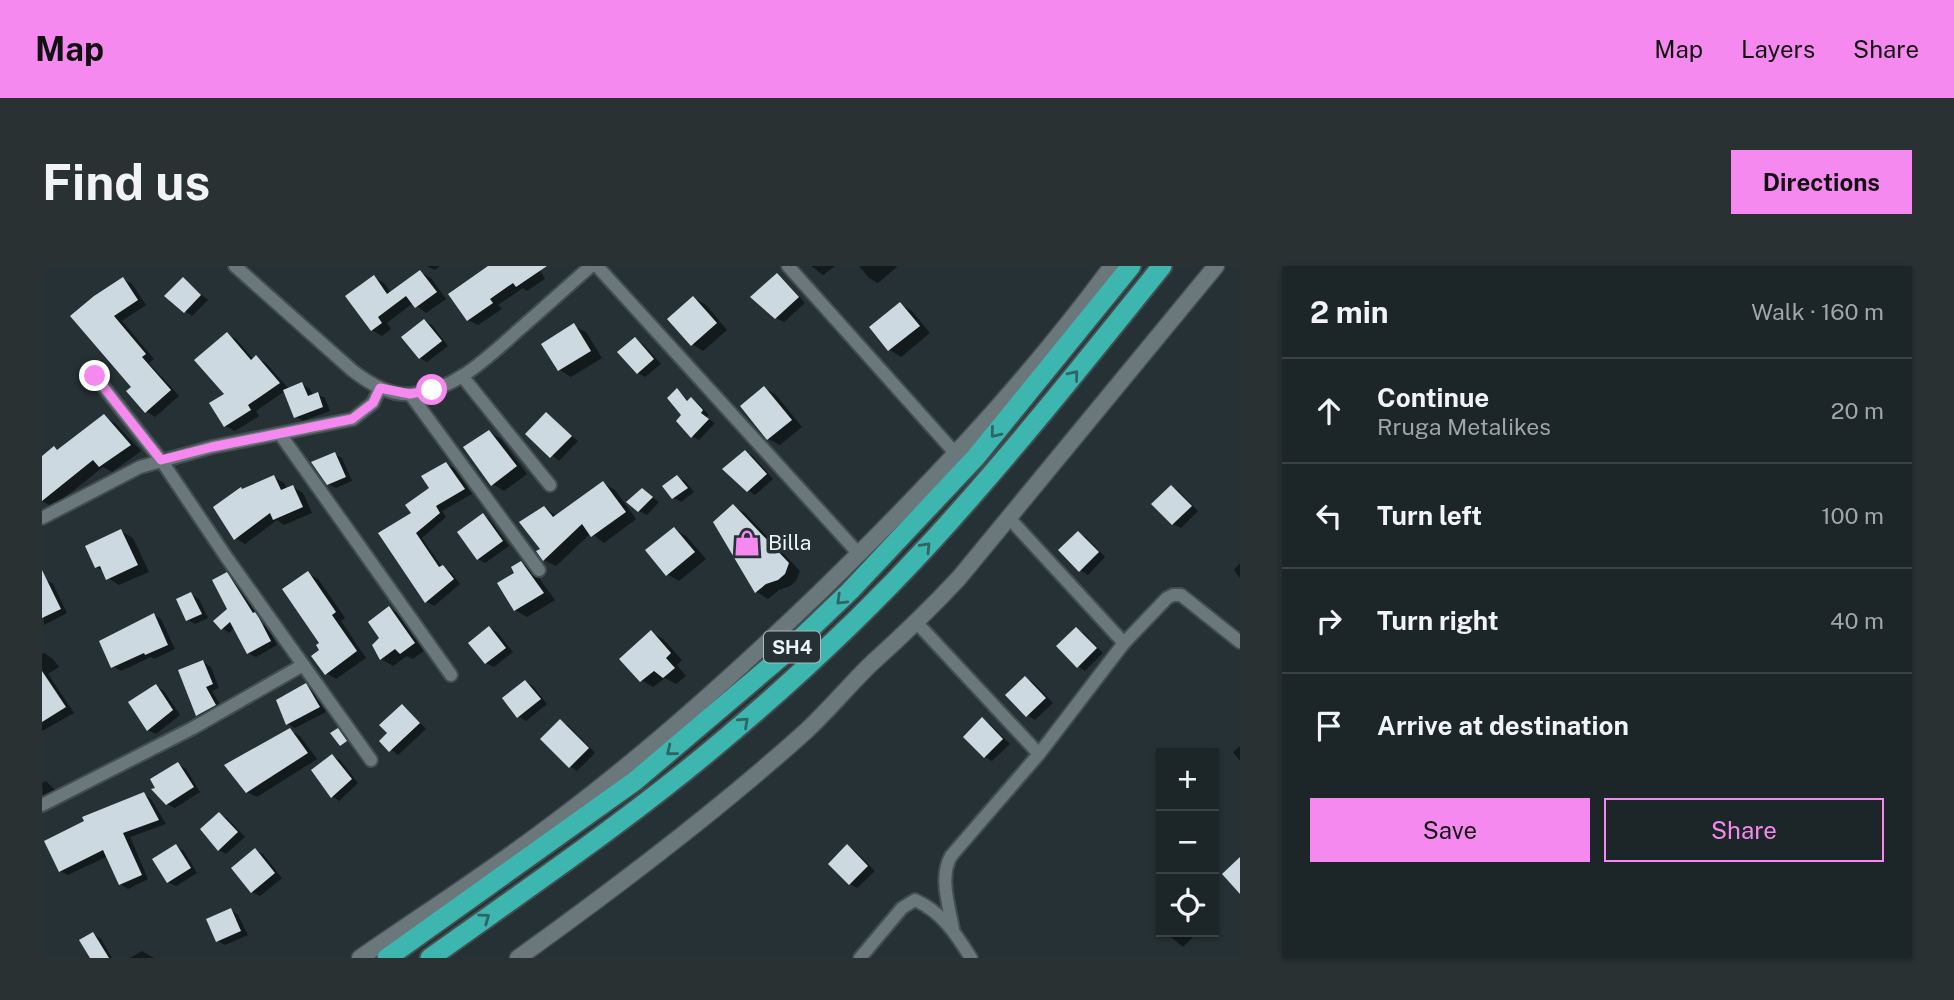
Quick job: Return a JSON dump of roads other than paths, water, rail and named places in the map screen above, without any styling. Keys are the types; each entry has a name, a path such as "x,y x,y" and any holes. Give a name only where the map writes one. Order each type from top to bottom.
{"highway":[{"name":"SH4","path":"387,958 635,781 781,657 850,591 976,457 1131,266"},
{"name":"SH4","path":"430,958 650,800 725,738 856,618 933,540 993,473 1162,266"}],"street":[{"path":"235,266 352,372 380,388 410,394 432,390 478,366 591,266"},
{"path":"597,266 859,554"},
{"path":"788,266 956,454"},
{"path":"360,958 548,828 619,771 764,646 859,554 956,454 1075,316 1112,266"},
{"path":"518,958 595,902 761,771 815,723 872,664 917,623 959,578 1216,266"},
{"path":"95,376 161,460 371,760"},
{"path":"462,376 550,485"},
{"path":"42,518 130,471 161,460 352,419 373,403 380,388"},
{"path":"410,394 539,569"},
{"path":"280,434 452,675"},
{"path":"1009,518 1124,643"},
{"path":"953,929 945,867 951,856 1039,754 1124,643 1167,598 1181,595 1240,642"},
{"path":"917,623 1039,754"},
{"path":"42,805 193,728 303,665"},
{"path":"860,958 902,908 915,900 932,908 953,929 971,958"}],"place":[{"name":"Billa","path":"747,543"}]}
